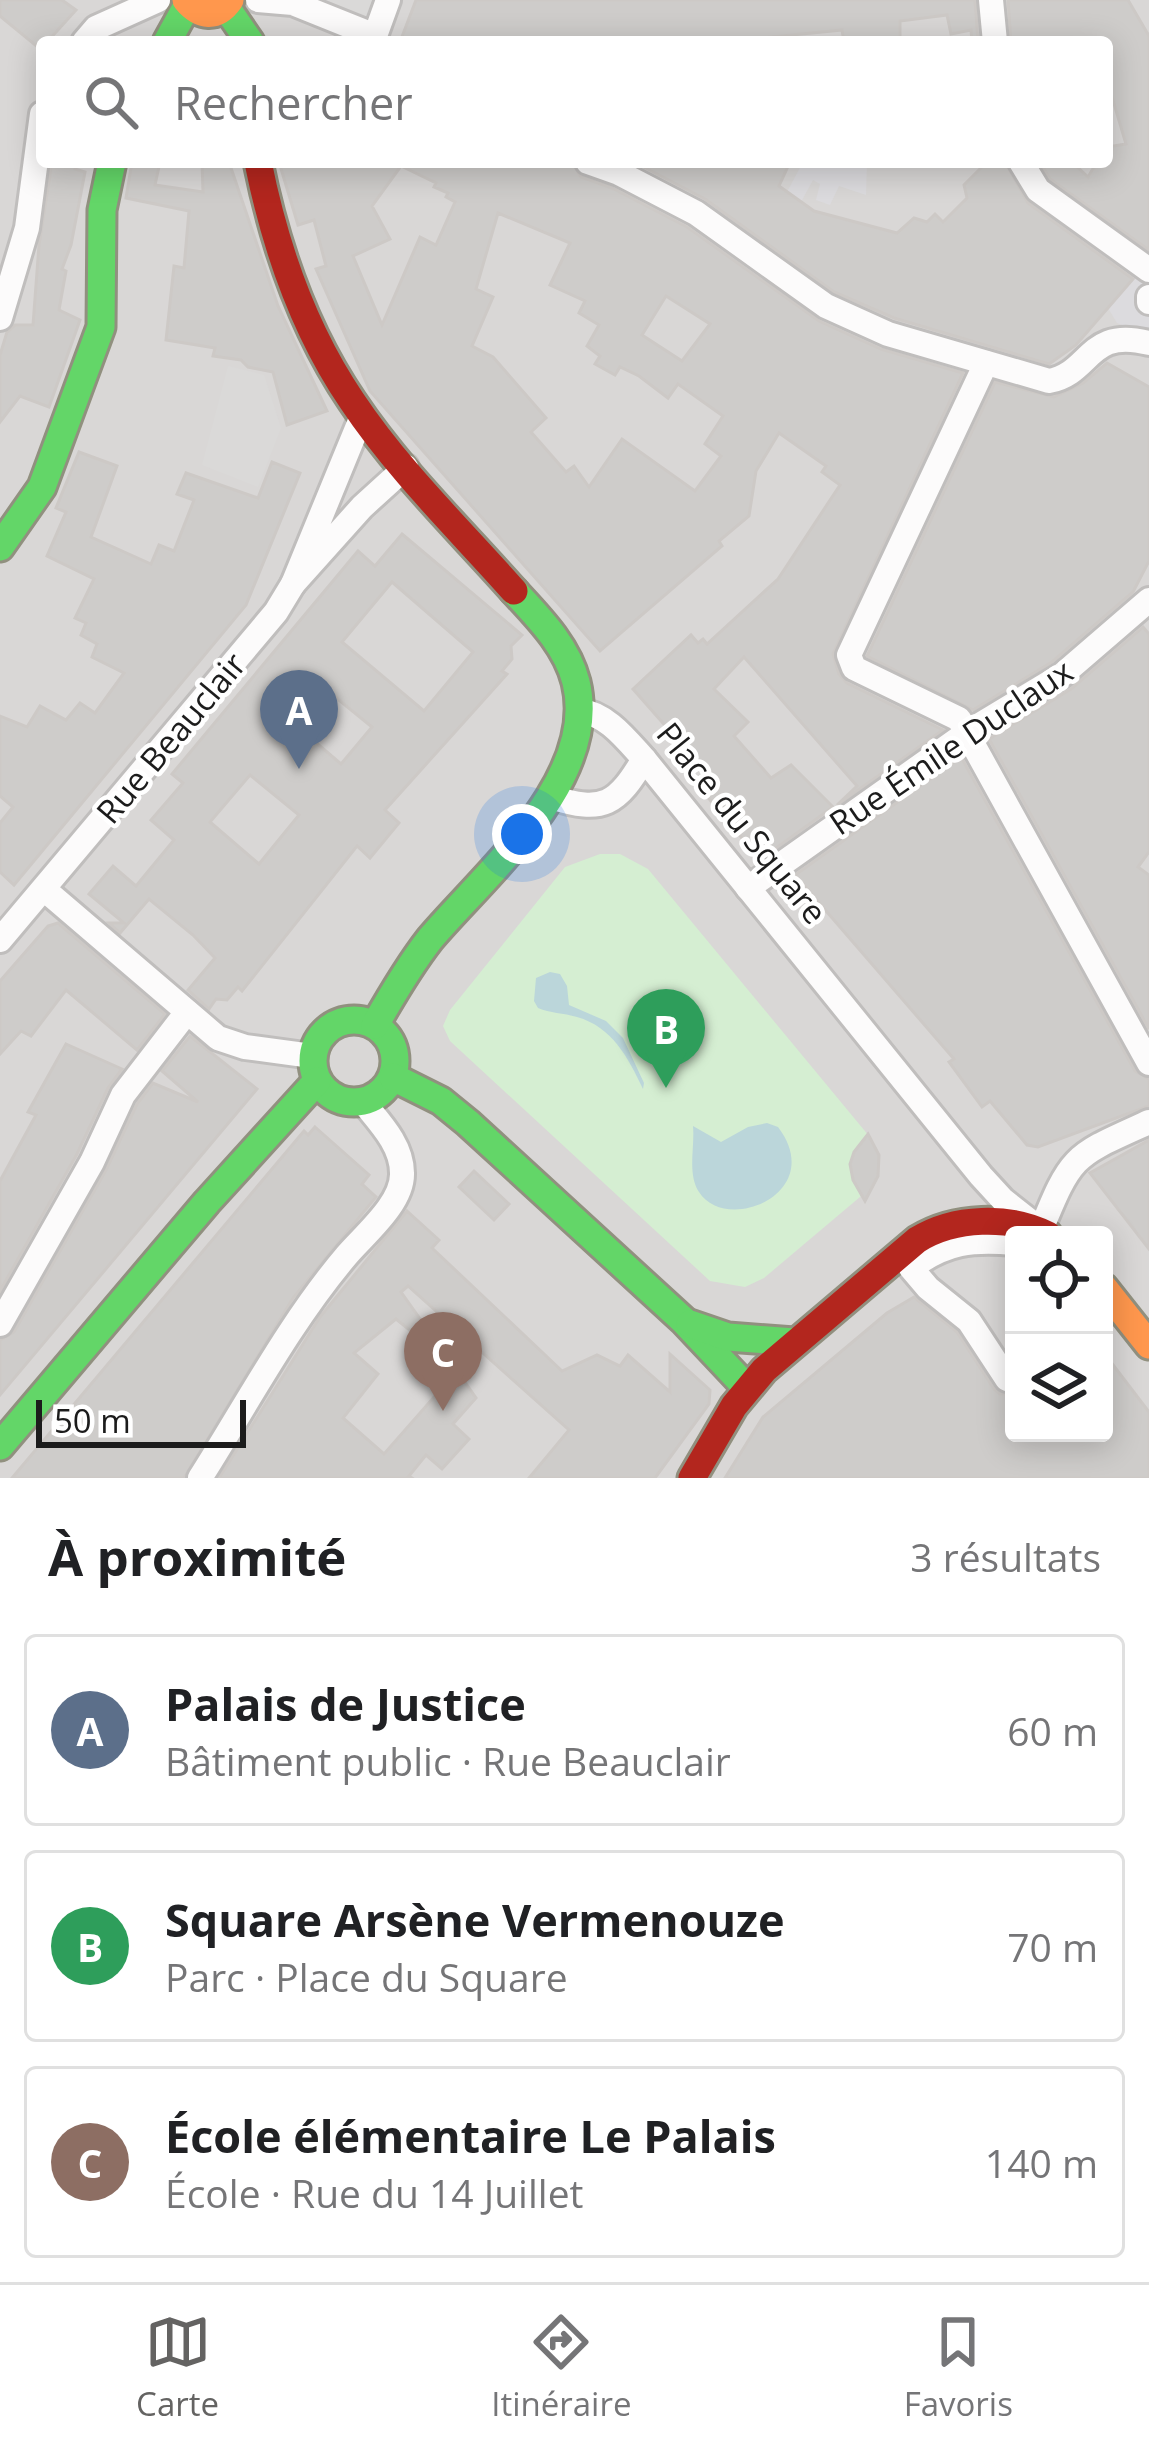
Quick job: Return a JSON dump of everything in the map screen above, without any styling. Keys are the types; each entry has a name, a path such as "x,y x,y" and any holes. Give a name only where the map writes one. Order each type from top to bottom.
{"street":[{"path":"90,36 97,28 158,0"},
{"path":"258,0 293,3 370,36"},
{"path":"378,36 388,0"},
{"path":"991,0 994,36"},
{"path":"170,36 187,2 207,15 228,3 247,36"},
{"path":"0,319 28,228 36,163"},
{"path":"0,547 42,487 101,327 102,210 111,168"},
{"path":"259,168 298,303 335,375 362,416 540,622 568,659 577,684 578,710 567,767 551,797 425,945 375,1025"},
{"path":"605,168 695,213 826,306 888,334 1049,381 1065,378 1093,348 1119,339 1149,344"},
{"path":"1025,168 1039,190 1149,270"},
{"path":"986,363 849,655 854,668 958,718 1149,1063"},
{"name":"Rue Beauclair","path":"0,940 276,612 293,584 362,416"},
{"name":"Rue Beauclair","path":"293,584 362,507 406,467"},
{"name":"Rue Émile Duclaux","path":"748,888 968,732 1062,675 1149,600"},
{"name":"Place du Square","path":"578,710 593,712 644,759 981,1176 1035,1226"},
{"path":"551,797 579,806 609,804 627,787 644,759"},
{"path":"0,1446 315,1069 316,1043 335,1024 348,1020 375,1025 392,1045 396,1066 386,1088 363,1102 337,1099 315,1069 218,1038 45,890"},
{"path":"0,1324 92,1162 123,1095 187,1012"},
{"path":"393,1077 429,1094 468,1123 682,1321 747,1388"},
{"path":"200,1478 332,1273 398,1194 402,1173 397,1151 363,1102"},
{"path":"1046,1226 1064,1173 1087,1150 1149,1122"},
{"path":"692,1478 747,1388 794,1342 931,1232 964,1223 1011,1226"},
{"path":"1005,1242 956,1243 911,1268 968,1322 1005,1376"},
{"path":"1113,1299 1149,1345"},
{"path":"682,1321 738,1340 794,1342"}],"shaded area":[{"path":"0,0 1149,0 1149,1478 0,1478"},
{"path":"311,0 379,0 372,27"},
{"path":"800,168 867,168 866,195 839,186 830,205 816,200 820,184 813,180 801,202 787,192"},
{"path":"1149,267 1149,335 1117,323 1108,308 1140,269"},
{"path":"228,366 264,375 281,428 258,487 202,465"}],"green space":[{"path":"600,854 620,854 648,869 869,1136 877,1155 873,1186 764,1278 745,1287 710,1281 450,1041 443,1026 450,1010 565,867"}],"water":[{"path":"550,972 560,974 567,986 569,1005 606,1021 623,1038 643,1089 625,1055 600,1028 538,1008 536,978"},
{"path":"767,1123 778,1127 790,1151 791,1171 782,1188 749,1208 712,1204 699,1192 693,1177 693,1126 721,1142"}],"building":[{"path":"0,0 62,0 76,10 52,36 36,36 36,46 0,16"},
{"path":"416,0 975,0 978,36 972,36 971,30 951,34 947,15 900,21 900,36 843,36 842,30 782,36 402,36"},
{"path":"1008,0 1128,0 1149,36 1149,250 1050,179 1044,168 1078,168 1088,177 1093,168 1113,168 1113,146 1126,144 1113,100 1113,36 1011,36"},
{"path":"51,168 85,172 62,269 66,271 59,310 80,320 49,407 20,396 0,422 0,355 7,332 15,325 33,325"},
{"path":"131,168 159,168 155,185 203,192 202,168 231,168 278,306 327,411 287,425 273,372 213,356 215,348 166,340 174,266 184,268 189,211 126,198"},
{"path":"281,168 400,168 372,206 390,239 353,256 382,325 420,237 436,245 455,202 434,187 436,183 405,168 576,168 581,177 687,227 819,321 881,349 963,373 833,654 847,683 943,730 837,805 857,786 744,657 714,689 748,722 734,736 771,778 791,765 833,807 768,854 751,849 705,794 706,772 633,689 691,635 707,644 778,579 840,485 822,472 826,466 779,433 756,471 749,516 719,541 722,546 600,651 370,391 316,269 326,266 314,220 298,225","holes":["498,213 570,243 550,285 585,301 579,313 599,325 587,346 600,356 595,364 615,375 620,367 668,398 678,384 723,416 705,444 721,456 695,491 622,439 589,487 574,466 566,472 531,432 546,418 493,357 472,346 493,297 476,289","666,296 710,324 682,361 642,335"]},
{"path":"646,168 787,168 779,186 814,211 897,233 914,218 927,222 935,214 943,222 967,198 964,185 981,168 1008,168 1028,203 1133,279 1076,345 1049,364 894,318 834,292 705,199"},
{"path":"1107,363 1149,387 1149,561 1133,592 1052,662 973,710 867,656 995,382 1054,397 1083,383"},
{"path":"79,452 117,466 91,537 151,564 159,545 174,551 194,500 177,494 186,473 258,498 272,462 300,473 246,605 14,885 0,872 0,823 13,807 0,796 0,716 27,727 40,706 66,720 80,703 95,713 124,673 92,657 97,644 81,635 86,623 75,618 94,579 47,556 66,512 56,508"},
{"path":"402,534 522,635 511,646 512,659 502,671 507,674 385,810 399,823 370,858 357,846 242,991 238,987 227,1000 216,999 209,1009 188,990 215,958 193,935 149,899 120,933 109,923 124,923 89,894 113,866 136,886 174,840 151,820 183,783 172,774 358,551 375,566","holes":["392,582 473,652 424,711 342,642","323,687 372,727 341,764 293,723","250,775 299,815 259,864 210,822"]},
{"path":"1143,627 1149,634 1149,852 1138,867 1149,875 1149,1029 989,739 1071,689"},
{"path":"961,757 1135,1071 1149,1079 1149,1106 1038,1147 1027,1145 990,1101 982,1107 949,1062 954,1059 795,875"},
{"path":"58,923 165,1014 137,1050 66,990 31,1036 21,1031 0,1054 0,981 48,926"},
{"path":"190,1036 257,1089 0,1395 0,1340 14,1332 106,1170 137,1104 153,1083 198,1102 162,1071"},
{"path":"66,1044 122,1069 0,1291 0,1181 36,1115 28,1112"},
{"path":"315,1127 369,1175 362,1184 376,1197 293,1298 184,1478 12,1478 304,1131 308,1135"},
{"path":"868,1134 879,1155 878,1176 865,1201 850,1164"},
{"path":"1149,1140 1149,1249 1090,1173"},
{"path":"474,1171 509,1204 494,1220 459,1187"},
{"path":"407,1211 439,1240 432,1248 562,1371 597,1355 620,1366 628,1355 670,1392 670,1354 710,1390 709,1404 655,1478 529,1478 569,1430 408,1286 401,1292 438,1344 433,1349 396,1319 354,1353 378,1374 343,1418 384,1454 457,1371 476,1398 453,1424 469,1439 442,1469 426,1455 409,1476 412,1478 219,1478 320,1317"},
{"path":"914,1297 957,1332 994,1389 1005,1394 1005,1442 1113,1442 1113,1365 1149,1412 1149,1478 725,1478 763,1417 887,1313"}],"traffic: fast":[{"path":"170,36 188,4"},
{"path":"226,7 246,36"},
{"path":"0,547 42,487 101,327 102,210 111,168"},
{"path":"375,1025 430,939 533,822 571,754 579,718 572,669 551,633 514,591"},
{"path":"354,1020 383,1032 395,1061 383,1090 354,1102 325,1090 313,1061 325,1032 354,1020"},
{"path":"393,1077 441,1101 468,1123 683,1320 747,1388"},
{"path":"0,1446 207,1202 317,1081"},
{"path":"690,1324 728,1337 794,1342"}],"traffic: slow":[{"path":"186,0 208,14 230,0"},
{"path":"1113,1299 1149,1345"}],"traffic: jam":[{"path":"259,168 293,286 335,374 389,451 514,591"},
{"path":"692,1478 734,1406 764,1370 917,1240 964,1223 1023,1226"}],"place":[{"name":"Palais de Justice","path":"299,769"},
{"name":"Square Arsène Vermenouze","path":"666,1088"},
{"name":"École élémentaire Le Palais","path":"443,1411"}]}
